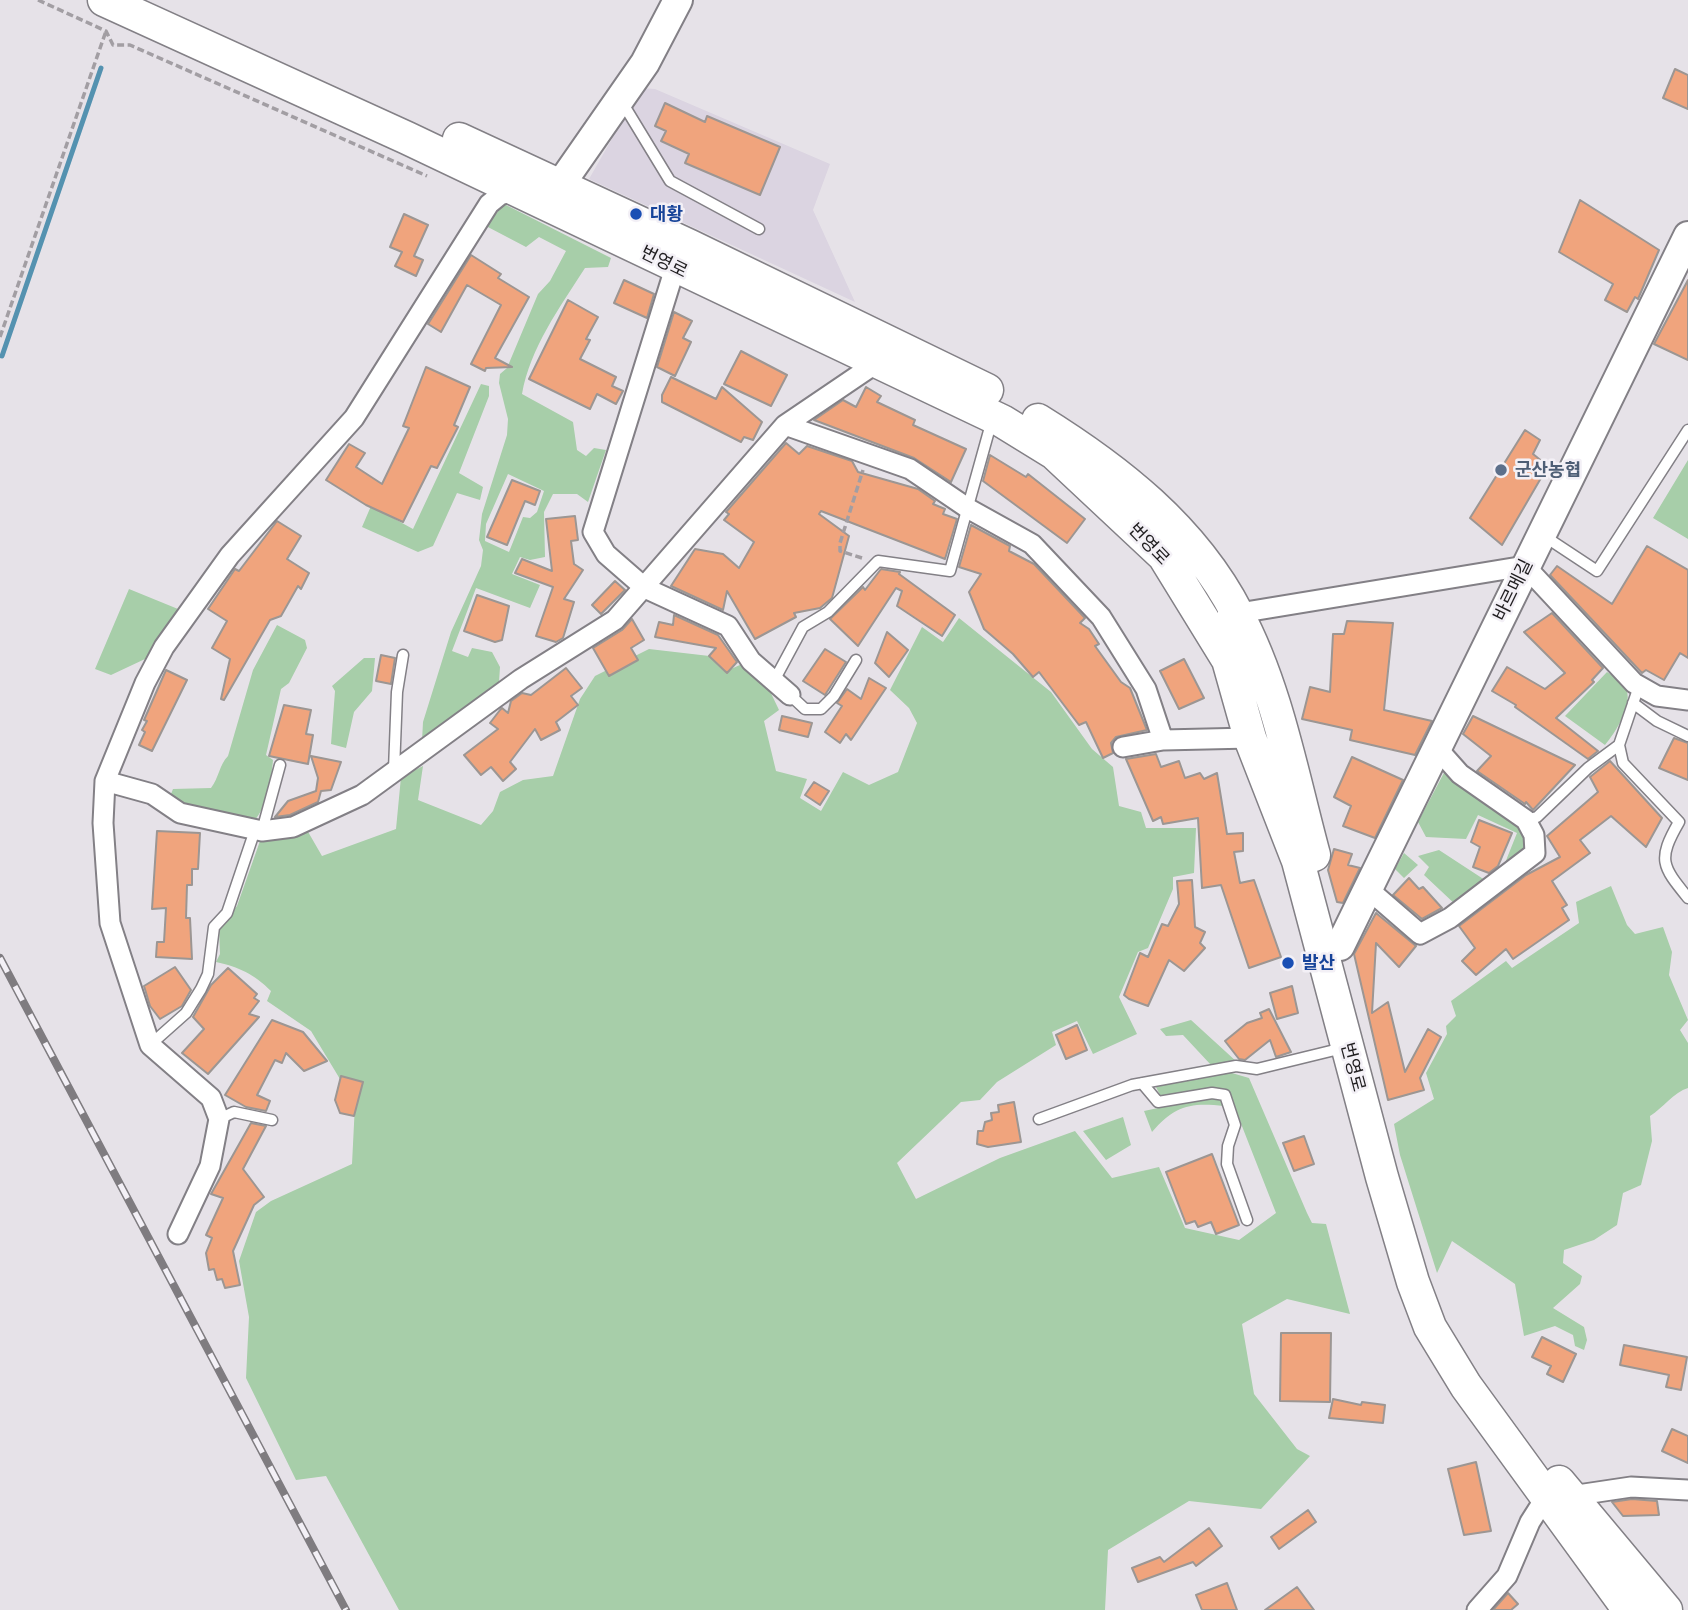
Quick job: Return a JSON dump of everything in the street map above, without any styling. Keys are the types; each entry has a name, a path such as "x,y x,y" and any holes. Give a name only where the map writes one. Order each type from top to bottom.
{"main road":[{"name":"번영로","path":"104,0 517,190 675,268 993,416 1054,453 1164,556 1228,660 1250,738 1298,861 1413,1282 1430,1327 1466,1386 1560,1498 1666,1610"},
{"name":"번영로","path":"154,0 560,185 1007,401 1086,449 1150,501 1200,554 1237,612 1276,712 1371,1055 1382,1122 1434,1298 1537,1456 1629,1610"}],"street":[{"path":"178,1234 210,1166 219,1119 211,1098 150,1045 110,923 103,823 105,781 145,683 164,648 230,555 354,418 489,204 500,195 517,190 560,185 645,63 678,0"},
{"name":"바르메길","path":"1340,946 1688,236"},
{"path":"675,268 593,532 606,554 645,588 728,626 751,661 775,679 790,695"},
{"path":"105,781 152,794 180,813 259,831 293,827 362,795 522,679 615,620 785,425 878,362"},
{"path":"785,425 910,469 969,509 1032,544 1101,617 1146,689 1163,740"},
{"path":"1206,623 1237,612 1525,566 1636,695 1688,699"},
{"path":"1123,747 1163,740 1250,738"},
{"path":"1368,889 1420,934 1450,918 1535,853 1534,835 1525,820 1460,774 1436,747"},
{"path":"1477,1610 1507,1577 1530,1522 1544,1500 1632,1488 1688,1490"}],"lane":[{"path":"620,99 670,181 759,229"},
{"path":"775,679 803,627 828,612 878,561 950,571 993,416"},
{"path":"1541,534 1597,571 1688,430"},
{"path":"394,770 397,692 403,655"},
{"path":"790,695 805,709 821,709 835,696 856,660"},
{"path":"1636,695 1657,721 1688,736"},
{"path":"1636,695 1619,745 1623,763 1679,822 1664,850 1665,870 1688,898"},
{"path":"1525,820 1537,817 1588,768 1619,745"},
{"path":"150,1045 186,1013 208,974 214,928 227,914 259,831 280,765"},
{"path":"1039,1119 1142,1083 1236,1066 1257,1069 1348,1047"},
{"path":"1142,1083 1158,1102 1212,1093 1225,1095 1235,1125 1228,1146 1227,1164 1247,1220"},
{"path":"219,1119 234,1112 272,1120"}],"path":[{"path":"38,0 106,31 113,45 130,45 429,177"},
{"path":"0,337 106,31"},
{"path":"868,454 840,543 840,551 878,561"}],"shaded area":[{"path":"641,88 655,89 830,164 813,210 855,302 589,179"}],"green space":[{"path":"504,204 611,258 608,267 585,268 539,344 522,394 573,422 577,450 586,456 594,448 606,450 588,502 577,494 553,494 544,512 545,557 530,560 520,557 512,574 540,585 530,608 476,588 452,651 468,657 472,648 492,652 500,667 499,682 422,741 423,722 451,632 481,566 483,550 479,540 482,514 507,435 508,419 499,383 500,374 507,368 538,294 550,281 566,251 539,237 526,247 486,226","holes":["508,474 544,491 537,512 530,518 523,517 509,552 485,541 486,524"]},
{"path":"481,384 489,386 489,396 459,473 483,487 480,500 457,493 433,546 418,552 362,527 371,506 413,529"},
{"path":"1688,460 1688,539 1653,518"},
{"path":"129,589 178,609 150,660 145,659 111,675 95,669"},
{"path":"959,618 1051,692 1092,749 1113,767 1119,806 1141,812 1146,828 1196,828 1194,873 1173,877 1173,889 1148,948 1138,952 1119,997 1137,1034 1093,1054 1077,1021 1052,1032 1056,1045 997,1082 980,1100 961,1102 897,1163 916,1199 1000,1158 1075,1131 1112,1178 1159,1167 1185,1228 1239,1240 1276,1213 1229,1093 1161,1097 1156,1087 1225,1071 1249,1078 1312,1223 1326,1224 1350,1314 1287,1299 1242,1324 1254,1394 1297,1449 1310,1456 1261,1509 1189,1501 1108,1550 1105,1610 399,1610 326,1476 296,1480 246,1378 249,1317 239,1261 256,1212 271,1201 352,1164 355,1104 311,1031 267,1001 271,991 258,980 239,969 216,962 220,954 219,927 237,906 260,841 307,830 322,856 396,829 401,777 423,766 418,800 481,825 493,811 500,792 523,780 553,776 580,699 595,676 649,649 718,657 731,669 742,664 768,687 779,710 764,721 776,771 807,779 800,798 821,811 843,772 869,785 898,772 917,723 909,708 890,690 922,627 943,642"},
{"path":"277,625 305,640 307,648 289,683 281,689 266,755 273,760 263,808 254,821 181,805 171,794 173,789 211,788 214,784 228,756 253,670"},
{"path":"364,658 375,658 372,691 354,712 346,748 331,744 335,691 332,686"},
{"path":"1607,672 1625,687 1628,701 1618,726 1605,745 1565,716"},
{"path":"1446,769 1524,827 1530,844 1501,873 1517,833 1478,815 1466,839 1426,837 1418,822"},
{"path":"1439,850 1491,884 1457,906 1424,875 1429,867 1418,856"},
{"path":"1404,853 1418,865 1404,878 1395,869"},
{"path":"1611,886 1627,925 1635,934 1663,927 1672,952 1669,975 1688,1020 1680,1030 1688,1043 1688,1088 1650,1116 1652,1141 1641,1185 1623,1193 1617,1225 1594,1240 1564,1250 1563,1263 1582,1276 1580,1284 1553,1308 1584,1327 1587,1340 1584,1350 1575,1346 1573,1335 1555,1326 1524,1336 1515,1284 1452,1241 1437,1273 1400,1155 1394,1124 1434,1099 1426,1073 1447,1034 1446,1026 1456,1016 1451,1001 1506,961 1512,968 1579,923 1576,902"},
{"path":"1191,1020 1237,1062 1211,1065 1183,1035 1166,1036 1160,1029"},
{"path":"1210,1097 1222,1100 1224,1106 1192,1106 1175,1111 1152,1132 1144,1111"},
{"path":"1123,1117 1131,1145 1106,1160 1083,1131"}],"building":[{"path":"1675,69 1688,75 1688,109 1663,98"},
{"path":"665,103 705,122 707,116 780,147 760,195 685,163 689,154 661,141 666,131 655,126"},
{"path":"1580,200 1659,250 1638,299 1635,297 1627,312 1605,300 1613,284 1559,252"},
{"path":"404,214 428,225 414,256 423,260 416,276 395,266 402,252 390,247"},
{"path":"471,255 501,274 498,278 529,297 495,358 512,367 486,368 485,371 471,364 501,305 467,285 441,332 428,324"},
{"path":"624,280 654,294 647,318 614,303"},
{"path":"1688,280 1688,360 1654,344"},
{"path":"568,300 598,317 586,339 590,340 580,359 616,377 612,386 623,391 616,404 597,394 590,409 529,379"},
{"path":"674,312 692,321 683,338 691,342 675,376 657,367"},
{"path":"741,351 787,375 771,406 724,384"},
{"path":"426,367 470,387 454,425 458,427 437,468 431,466 403,522 366,505 326,480 349,444 365,453 356,467 382,484 409,428 403,426"},
{"path":"671,377 716,399 722,387 762,422 753,440 744,437 741,442 662,402 662,395"},
{"path":"866,387 881,396 877,402 915,420 913,425 966,449 951,482 914,458 814,420 843,400 856,407"},
{"path":"1525,430 1540,440 1533,454 1548,466 1502,545 1470,518"},
{"path":"786,443 799,454 807,446 852,461 858,472 918,489 935,501 933,504 945,509 943,514 957,519 945,559 821,511 819,514 849,536 832,598 820,608 794,613 796,617 755,639 727,591 723,610 671,586 695,549 723,554 739,568 754,542 724,520 729,514 726,512"},
{"path":"990,455 1026,477 1028,474 1085,519 1067,543 983,481"},
{"path":"512,480 540,491 535,505 525,501 507,545 487,537"},
{"path":"575,516 578,540 571,541 574,564 583,570 564,599 574,602 563,638 556,642 536,636 553,587 515,573 522,559 552,571 546,519"},
{"path":"277,521 301,536 287,559 309,573 301,589 298,586 281,616 270,620 224,700 221,699 230,659 212,648 227,621 208,609 235,569 239,571"},
{"path":"971,525 1010,546 1009,551 1034,564 1085,618 1080,623 1089,629 1099,644 1095,646 1121,682 1130,688 1147,730 1116,737 1111,743 1113,753 1103,758 1086,722 1079,725 1039,672 1033,677 1013,654 984,629 969,592 981,574 959,567"},
{"path":"1647,546 1688,570 1688,658 1680,653 1664,680 1646,670 1642,673 1550,575 1557,566 1612,604"},
{"path":"881,569 900,572 899,574 955,615 942,636 897,606 902,591 896,588 858,646 830,619 863,587 865,590"},
{"path":"615,581 625,590 601,614 592,605"},
{"path":"477,595 509,606 502,640 495,642 464,631"},
{"path":"1552,613 1603,668 1592,680 1594,682 1556,718 1598,751 1588,759 1515,707 1516,705 1492,691 1507,667 1545,689 1565,673 1524,632"},
{"path":"674,615 718,635 737,662 727,673 709,656 716,648 655,637 659,622 673,625"},
{"path":"632,619 644,640 631,648 638,660 609,676 593,648 622,630"},
{"path":"1347,621 1393,623 1384,710 1432,721 1415,755 1350,740 1352,730 1302,719 1310,687 1330,692 1333,634 1344,634"},
{"path":"887,632 908,650 889,677 875,663"},
{"path":"825,649 846,662 825,695 803,681"},
{"path":"381,655 395,658 391,684 376,681"},
{"path":"1184,659 1204,698 1179,709 1160,671"},
{"path":"566,668 582,688 571,696 578,705 556,722 560,730 541,740 535,729 510,762 516,769 503,781 491,767 481,775 464,755 498,729 490,723 502,708 508,713 511,701 522,693 531,695"},
{"path":"166,670 187,680 152,751 139,745 145,732 142,730 147,721 144,720"},
{"path":"869,678 886,688 851,740 846,734 840,743 825,732 842,706 837,703 847,689 861,699"},
{"path":"284,705 311,710 306,734 313,735 308,764 269,756"},
{"path":"782,716 812,723 808,737 779,730"},
{"path":"1473,716 1575,765 1533,810 1526,802 1525,804 1477,771 1491,756 1463,734"},
{"path":"1674,738 1688,743 1688,780 1659,768"},
{"path":"1156,754 1161,767 1179,761 1185,778 1200,773 1204,779 1217,773 1227,834 1243,833 1243,851 1234,852 1240,883 1254,880 1281,957 1249,968 1221,885 1202,888 1198,818 1163,824 1161,817 1153,821 1126,759"},
{"path":"311,756 341,762 331,790 321,791 318,802 290,815 275,817 288,801 316,791 318,778"},
{"path":"1352,757 1403,780 1375,838 1343,826 1351,806 1334,797"},
{"path":"1610,761 1662,818 1646,847 1611,816 1580,840 1590,853 1552,881 1567,905 1562,908 1569,920 1513,959 1506,949 1476,975 1462,961 1475,948 1459,926 1526,875 1560,857 1547,836 1598,792 1590,777"},
{"path":"814,782 829,791 820,805 805,795"},
{"path":"1479,820 1512,833 1498,866 1489,873 1473,867 1480,847 1471,842"},
{"path":"157,831 200,833 198,869 192,869 192,885 187,885 186,918 190,918 192,959 156,957 157,942 164,942 166,908 152,909"},
{"path":"1334,849 1352,854 1348,865 1360,868 1343,903 1337,902 1328,870"},
{"path":"1409,878 1419,889 1423,887 1442,908 1422,919 1393,895"},
{"path":"1192,880 1195,927 1205,932 1200,943 1205,948 1184,971 1169,960 1148,1006 1129,999 1124,995 1140,953 1148,957 1162,924 1168,926 1179,904 1177,881"},
{"path":"1376,913 1416,946 1399,967 1376,943 1372,1013 1388,1002 1405,1072 1428,1029 1441,1037 1420,1078 1424,1090 1388,1100 1354,954"},
{"path":"175,967 191,990 182,1006 160,1019 150,1006 144,986"},
{"path":"228,968 257,994 254,998 259,1001 249,1014 259,1017 208,1074 182,1053 204,1029 193,1017 211,985"},
{"path":"1292,986 1298,1013 1277,1019 1270,993"},
{"path":"1269,1009 1291,1052 1276,1057 1270,1040 1245,1060 1239,1059 1225,1041 1247,1023 1262,1018 1260,1013"},
{"path":"272,1020 303,1032 327,1061 304,1071 286,1053 282,1063 275,1060 257,1095 270,1101 266,1111 246,1107 225,1095"},
{"path":"1077,1025 1087,1050 1066,1059 1056,1035"},
{"path":"341,1076 363,1082 354,1116 340,1113 335,1100"},
{"path":"1014,1102 1021,1142 988,1147 977,1144 978,1131 983,1131 985,1122 992,1120 991,1113 999,1112 998,1105"},
{"path":"251,1123 266,1126 243,1169 264,1197 254,1205 233,1251 240,1285 225,1288 222,1279 217,1280 214,1269 209,1270 206,1253 212,1238 206,1235 223,1198 211,1194"},
{"path":"1304,1136 1314,1164 1294,1171 1283,1143"},
{"path":"1212,1154 1239,1225 1216,1234 1211,1222 1198,1227 1195,1221 1186,1224 1166,1172"},
{"path":"1281,1333 1331,1333 1330,1402 1280,1401"},
{"path":"1542,1337 1576,1354 1563,1382 1547,1374 1551,1366 1532,1357"},
{"path":"1624,1345 1687,1357 1681,1390 1666,1387 1669,1375 1620,1365"},
{"path":"1333,1399 1361,1405 1362,1402 1385,1405 1383,1423 1329,1418"},
{"path":"1672,1429 1688,1436 1688,1463 1662,1451"},
{"path":"1476,1462 1491,1531 1464,1535 1448,1469"},
{"path":"1632,1499 1657,1501 1659,1515 1623,1516 1612,1502"},
{"path":"1308,1510 1316,1522 1279,1549 1271,1537"},
{"path":"1209,1528 1222,1546 1196,1566 1193,1562 1138,1582 1132,1568 1160,1557 1164,1562"},
{"path":"1227,1583 1237,1610 1202,1610 1196,1595"},
{"path":"1297,1587 1314,1610 1265,1610"},
{"path":"1508,1593 1518,1604 1511,1610 1493,1610"}],"waterway":[{"path":"2,356 101,68"}],"railway":[{"path":"0,958 346,1610"}],"place":[{"name":"대황","path":"636,214"},
{"name":"군산농협","path":"1501,470"},
{"name":"발산","path":"1288,963"}]}
